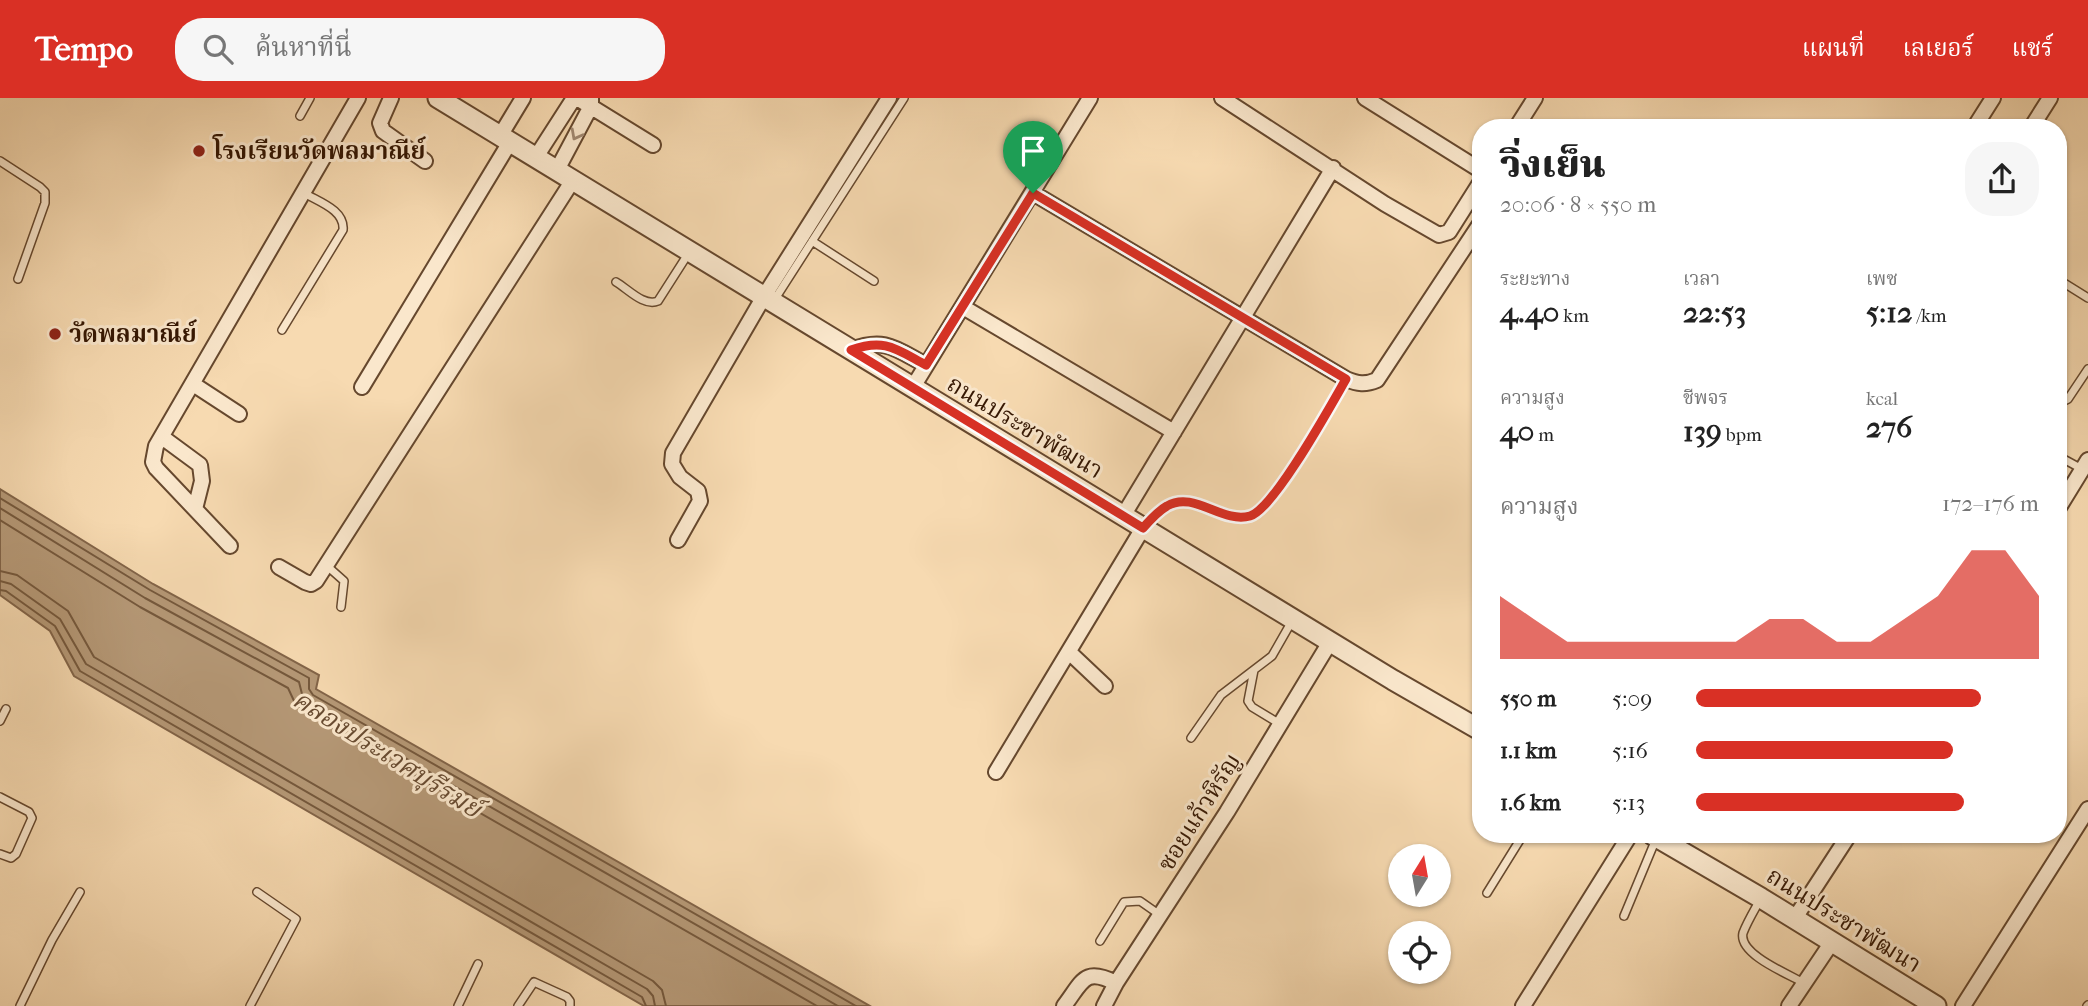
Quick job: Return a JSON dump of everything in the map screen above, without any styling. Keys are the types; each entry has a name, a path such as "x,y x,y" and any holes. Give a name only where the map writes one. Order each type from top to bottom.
{"street":[{"path":"230,546 156,468 153,456 358,98"},
{"path":"391,98 380,123 383,131 425,161"},
{"name":"ถนนประชาพัฒนา","path":"438,98 1293,620 1472,725"},
{"path":"362,387 505,139 523,98"},
{"path":"536,157 575,98 591,102 653,145"},
{"path":"678,540 700,501 698,491 680,477 672,464 673,453 889,98"},
{"path":"913,387 1090,98"},
{"path":"1222,98 1385,204 1439,235 1449,232 1472,196"},
{"path":"1365,98 1472,165"},
{"path":"1522,119 1535,98"},
{"path":"1980,119 1993,98"},
{"path":"2037,119 2050,98"},
{"path":"279,567 312,584 326,565 565,175 591,102"},
{"path":"1123,516 1332,168"},
{"path":"1033,193 1346,379 1367,384 1377,380 1472,236"},
{"path":"963,307 1174,432"},
{"path":"851,350 876,343 890,345 926,365"},
{"path":"192,384 239,414"},
{"path":"162,437 200,465 202,481 195,509"},
{"path":"2067,494 2085,465"},
{"path":"996,772 1143,528"},
{"name":"ซอยแก้วหิรัญ","path":"1104,1006 1116,983 1227,813 1330,642"},
{"path":"1069,652 1105,686"},
{"path":"2067,842 2088,809"},
{"path":"1522,1006 1625,843"},
{"name":"ถนนประชาพัฒนา","path":"1667,843 1795,918 1936,1006"},
{"path":"1795,918 1844,843"},
{"path":"1963,1006 2066,843"},
{"path":"1790,1006 1832,942"},
{"path":"1064,1006 1091,974 1100,974 1116,983"}],"lane":[{"path":"300,116 310,98"},
{"path":"768,300 813,241 904,98"},
{"path":"0,161 45,192 45,203 18,279"},
{"path":"282,330 343,230 344,222 340,214 304,193"},
{"path":"813,241 874,281"},
{"path":"617,282 646,302 658,301 690,251"},
{"path":"2067,285 2088,298"},
{"path":"2067,400 2088,369"},
{"path":"1143,528 1164,507 1174,502 1195,503 1236,518 1252,516 1267,504 1318,429 1346,379"},
{"path":"2067,459 2085,465"},
{"path":"326,565 344,582 341,607"},
{"path":"1191,738 1221,695 1272,656 1293,620"},
{"path":"1254,670 1248,701 1252,707 1280,724"},
{"path":"0,721 6,709"},
{"path":"0,797 29,812 32,818 16,854 10,858 0,854"},
{"path":"1487,893 1518,843"},
{"path":"1624,916 1652,843"},
{"path":"20,1006 52,940 80,892"},
{"path":"250,1006 296,919 257,892"},
{"path":"1761,898 1743,934 1743,943 1750,952 1804,983"},
{"path":"1100,941 1124,902 1140,901 1160,915"},
{"path":"458,1006 478,964"},
{"path":"518,1006 534,982 567,997 570,1006"}],"water":[{"name":"คลองประเวศบุรีรมย์","path":"0,489 153,584 319,675 316,689 870,1006 644,1006 74,676 50,631 0,595"}],"place":[{"name":"โรงเรียนวัดพลมาณีย์","path":"199,151"},
{"name":"วัดพลมาณีย์","path":"55,334"}],"route":[{"path":"1033,193 1346,379 1318,429 1267,504 1252,516 1236,518 1195,503 1174,502 1164,507 1143,528 851,350 866,344 890,345 926,365 1033,193"}]}
